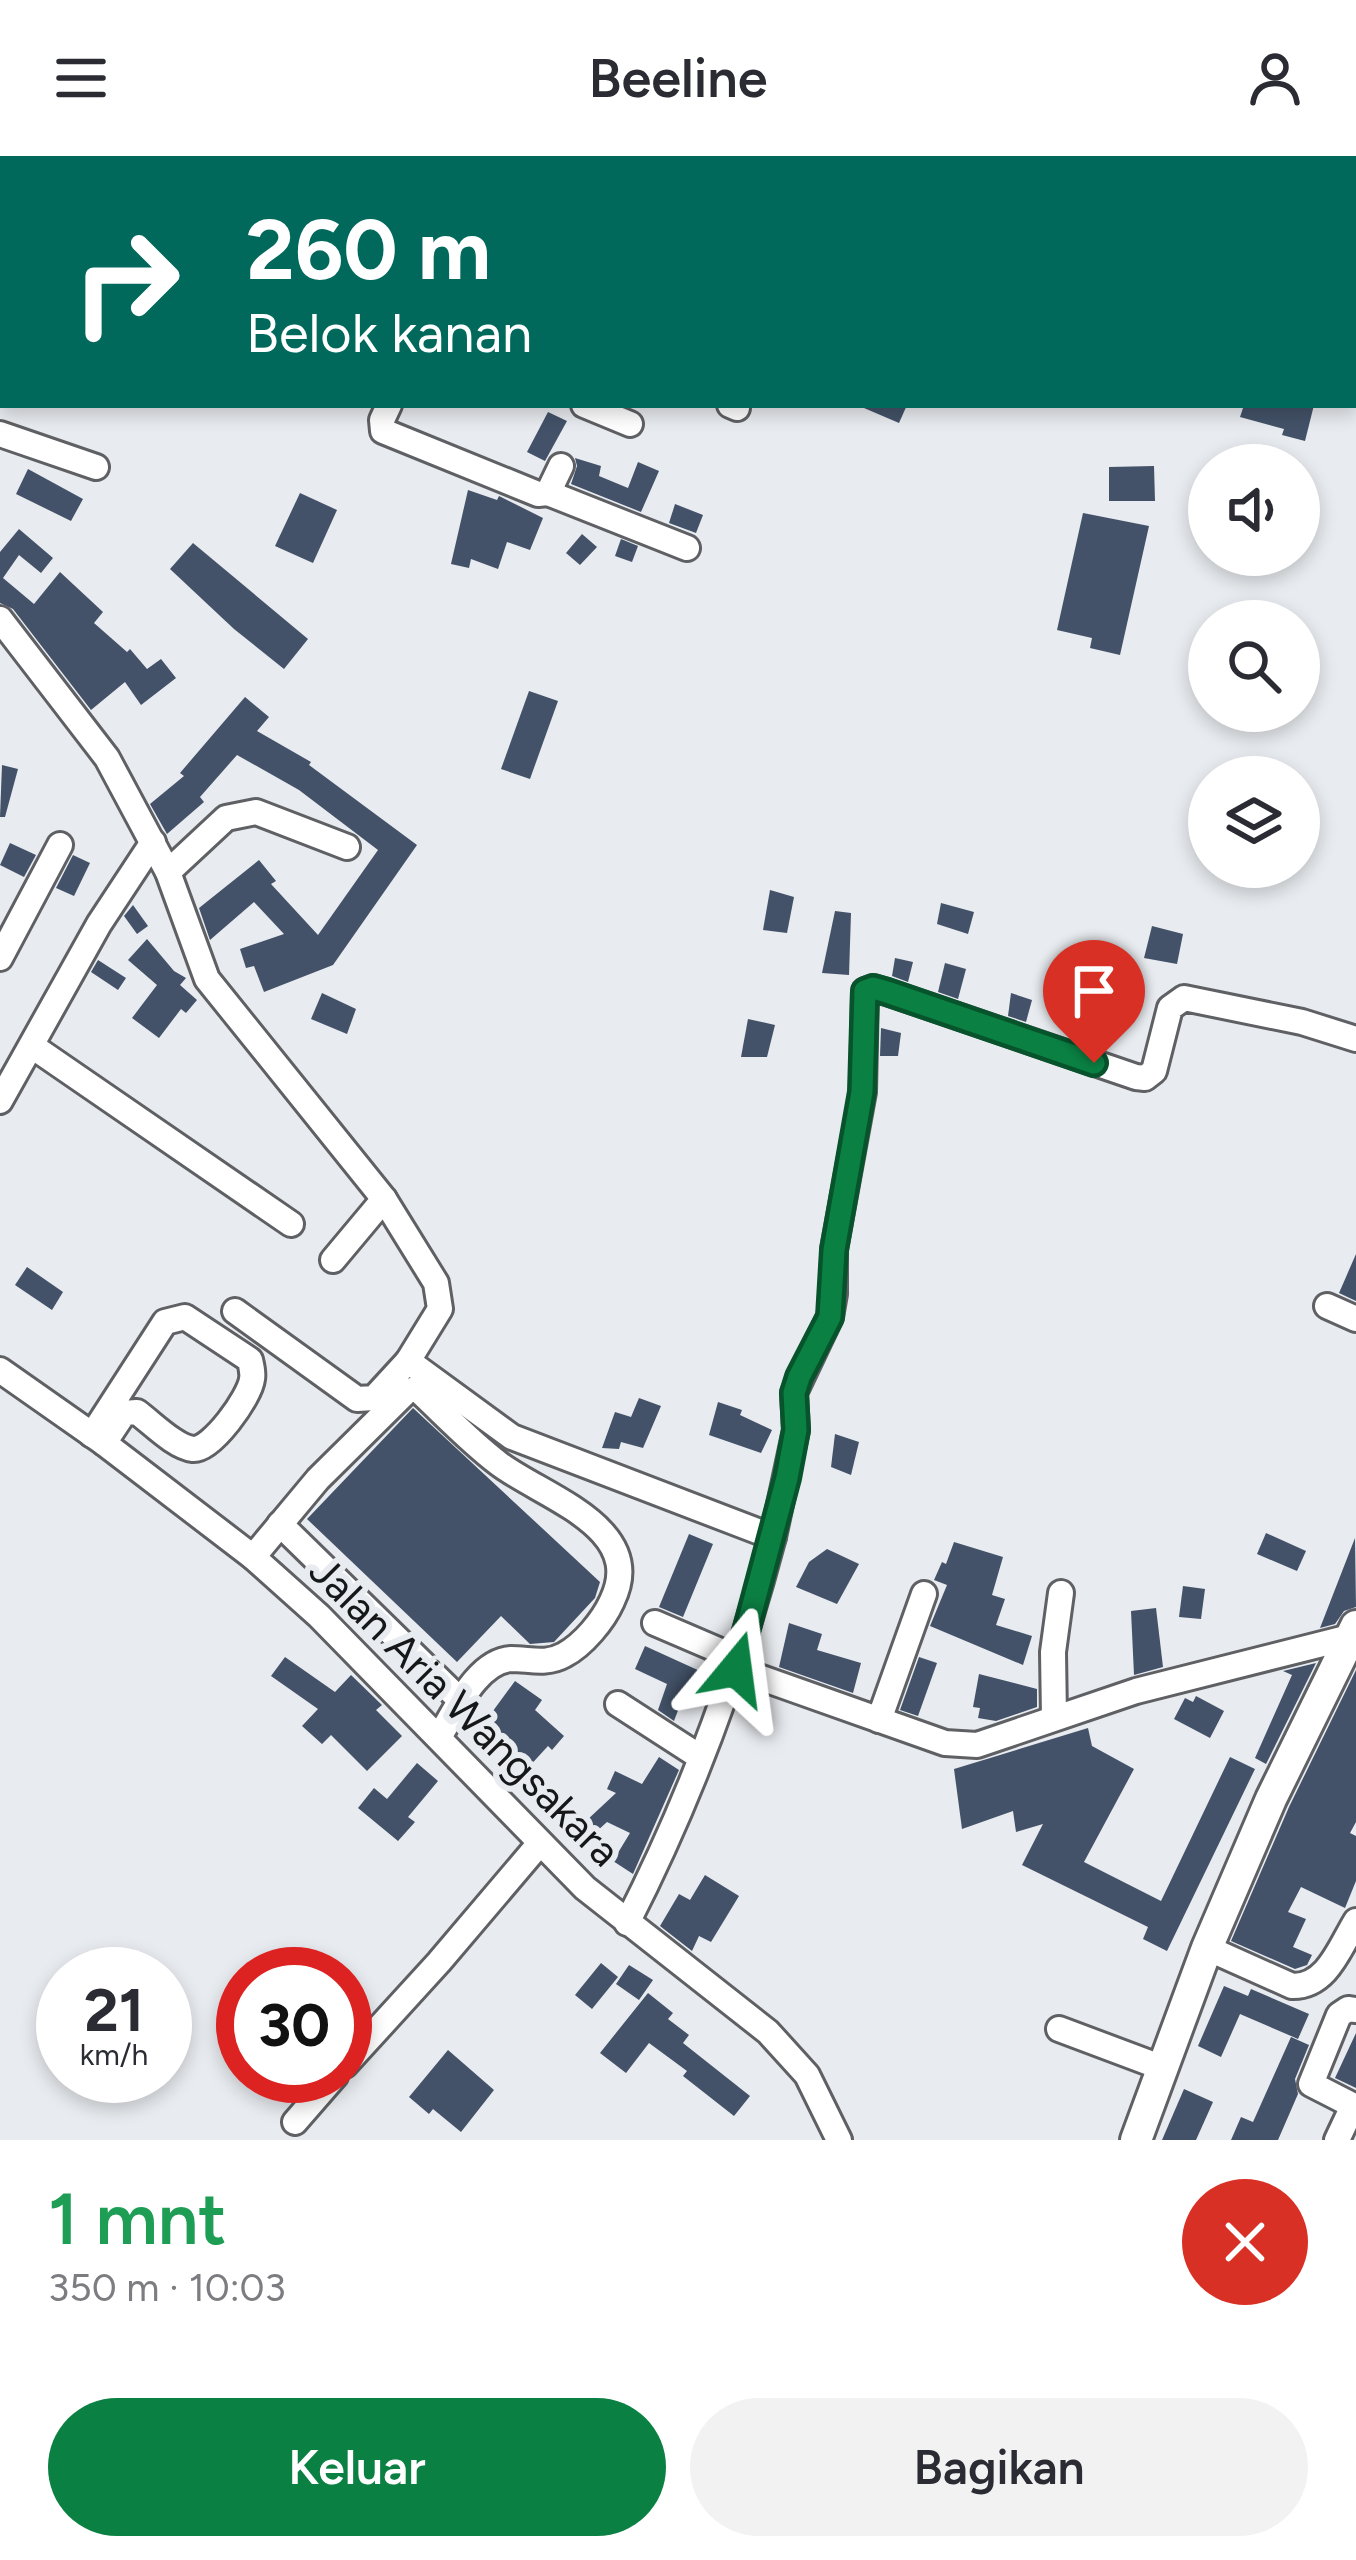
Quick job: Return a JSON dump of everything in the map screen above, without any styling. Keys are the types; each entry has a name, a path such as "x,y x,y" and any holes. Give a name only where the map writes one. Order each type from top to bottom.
{"main road":[{"path":"1136,2140 1207,1948 1271,1799 1353,1631"}],"street":[{"path":"388,408 383,431 687,548"},
{"path":"0,434 96,467"},
{"path":"548,493 561,466"},
{"path":"0,620 86,728 153,842 207,980 384,1199 441,1296 440,1309 408,1361 374,1398 357,1399 235,1311"},
{"path":"168,872 226,818 256,812 347,847"},
{"path":"0,1101 99,924 153,842"},
{"path":"0,958 60,845"},
{"path":"627,1923 670,1838 737,1664 773,1537 796,1430 794,1393 830,1317 834,1250 862,1092 865,991 887,992 1136,1078 1154,1071 1170,1008 1184,998 1302,1022 1356,1039"},
{"path":"32,1046 291,1224"},
{"path":"333,1260 384,1199"},
{"path":"1327,1306 1356,1319"},
{"path":"185,1317 250,1360 253,1377 248,1394 209,1446 186,1447 137,1412 124,1413 98,1439 165,1322 185,1317"},
{"path":"408,1361 512,1437 773,1537"},
{"name":"Jalan Aria Wangsakara","path":"0,1370 253,1557 319,1616 540,1843 627,1923 737,2006 796,2061 839,2140"},
{"path":"253,1557 318,1479 407,1391 417,1389 497,1462 601,1530 620,1560 619,1584 611,1605 574,1649 556,1660 499,1660 483,1672 439,1737"},
{"path":"280,1524 461,1701"},
{"path":"1054,1718 1053,1652 1061,1593"},
{"path":"879,1720 924,1594"},
{"path":"655,1623 737,1664 879,1720 959,1745 1006,1736 1136,1691 1353,1631"},
{"path":"618,1704 700,1757"},
{"path":"372,2034 540,1843"},
{"path":"1207,1948 1292,1986 1304,1986 1319,1981 1356,1921"},
{"path":"1337,2140 1354,2107 1311,2084 1339,2015 1356,2010"},
{"path":"1059,2029 1163,2068"},
{"path":"295,2122 312,2103"}],"building":[{"path":"864,408 906,408 899,423"},
{"path":"1243,408 1313,408 1305,441 1282,435 1284,429 1240,417"},
{"path":"548,412 567,421 545,461 527,452"},
{"path":"575,458 601,466 599,476 628,488 638,462 659,471 641,512 571,484"},
{"path":"1154,466 1155,501 1109,501 1109,467"},
{"path":"28,469 83,499 71,521 16,494"},
{"path":"468,490 497,500 499,496 543,518 530,550 507,542 498,569 471,559 469,568 451,564"},
{"path":"300,493 337,510 313,563 275,546"},
{"path":"675,504 703,515 696,533 669,523"},
{"path":"1083,513 1149,526 1120,655 1090,648 1092,638 1057,630"},
{"path":"19,529 53,558 41,573 19,555 3,578 34,604 60,572 103,612 94,623 127,652 130,649 147,669 161,659 176,678 141,705 125,682 91,710 13,609 0,603 0,552"},
{"path":"582,534 597,547 580,565 566,553"},
{"path":"621,539 638,546 632,562 615,556"},
{"path":"193,543 308,639 284,669 170,569"},
{"path":"529,691 558,701 530,779 501,769"},
{"path":"245,697 269,717 257,731 311,762 417,845 333,965 264,992 254,966 246,968 240,949 284,934 254,902 210,940 199,908 259,860 276,881 271,884 318,935 378,850 299,790 237,755 200,797 204,802 167,834 150,804 184,776 180,773"},
{"path":"2,765 18,769 5,817 0,817"},
{"path":"10,843 36,855 24,877 0,865"},
{"path":"73,855 90,863 74,896 56,888"},
{"path":"770,890 794,897 787,933 763,930"},
{"path":"941,903 974,912 968,934 937,924"},
{"path":"133,905 148,926 137,934 124,916"},
{"path":"835,911 851,913 849,975 822,973"},
{"path":"1152,926 1183,934 1177,964 1144,958"},
{"path":"147,939 186,978 180,985 197,1000 186,1013 181,1009 159,1038 132,1018 157,985 128,960"},
{"path":"895,958 913,962 908,982 892,976"},
{"path":"98,960 126,978 118,990 91,972"},
{"path":"945,963 966,969 958,999 938,992"},
{"path":"322,993 356,1009 347,1034 311,1019"},
{"path":"1011,993 1032,1000 1026,1022 1008,1016"},
{"path":"748,1019 775,1025 767,1057 741,1057"},
{"path":"881,1028 901,1033 898,1056 880,1056"},
{"path":"1356,1254 1356,1301 1339,1293"},
{"path":"27,1267 63,1292 52,1310 15,1285"},
{"path":"639,1398 661,1406 643,1448 621,1442 619,1449 602,1448 615,1412 631,1417"},
{"path":"718,1402 742,1410 740,1415 772,1430 761,1453 709,1435"},
{"path":"413,1408 600,1582 595,1598 554,1642 530,1644 501,1616 457,1662 307,1519"},
{"path":"835,1434 859,1442 851,1475 831,1467"},
{"path":"1266,1533 1306,1551 1297,1571 1257,1554"},
{"path":"689,1534 713,1544 683,1617 659,1607"},
{"path":"1355,1538 1356,1607 1344,1611 1335,1624 1320,1628"},
{"path":"954,1542 1003,1557 992,1595 1005,1599 996,1625 1032,1636 1023,1665 930,1626 947,1585 934,1580"},
{"path":"827,1549 859,1564 837,1604 796,1587 809,1562"},
{"path":"1183,1586 1205,1589 1201,1619 1179,1617"},
{"path":"1156,1608 1163,1667 1134,1675 1131,1611"},
{"path":"789,1623 822,1634 817,1650 861,1663 853,1693 779,1667"},
{"path":"645,1646 713,1677 705,1701 685,1692 674,1721 658,1710 667,1684 635,1669"},
{"path":"285,1657 335,1692 351,1675 382,1705 376,1710 402,1736 367,1771 331,1735 322,1744 302,1726 318,1709 271,1676"},
{"path":"919,1657 937,1663 918,1716 900,1710"},
{"path":"1316,1663 1266,1764 1255,1758 1292,1675 1283,1671"},
{"path":"1356,1670 1356,1822 1350,1833 1356,1836 1356,1881 1345,1908 1301,1887 1288,1912 1306,1919 1293,1947 1312,1955 1307,1965 1295,1969 1231,1941"},
{"path":"979,1674 1037,1689 1037,1707 996,1721 978,1718 980,1708 973,1707"},
{"path":"515,1681 542,1700 535,1710 564,1736 526,1770 479,1730"},
{"path":"1196,1696 1224,1711 1210,1738 1174,1719 1185,1698 1193,1702"},
{"path":"1088,1728 1092,1746 1134,1769 1084,1862 1161,1901 1230,1757 1255,1769 1167,1951 1143,1939 1148,1927 1022,1865 1043,1824 1016,1832 1013,1811 962,1829 954,1769"},
{"path":"659,1757 679,1770 633,1874 613,1861 630,1833 607,1822 596,1832 586,1821 616,1793 607,1789 615,1771 642,1784"},
{"path":"417,1763 438,1781 408,1817 415,1822 398,1841 358,1808 374,1788 387,1799"},
{"path":"705,1875 739,1896 711,1942 699,1936 692,1951 660,1926 679,1894 690,1900"},
{"path":"601,1963 618,1977 592,2009 575,1995"},
{"path":"629,1965 653,1980 639,2000 616,1984"},
{"path":"1224,1986 1248,1996 1251,1989 1309,2014 1298,2039 1240,2014 1221,2057 1198,2046"},
{"path":"648,1993 673,2013 668,2019 689,2035 683,2043 750,2096 734,2116 649,2043 626,2073 600,2053"},
{"path":"1356,2033 1356,2088 1335,2078"},
{"path":"1291,2037 1309,2045 1295,2079 1298,2094 1278,2140 1231,2140 1241,2117 1253,2122"},
{"path":"448,2050 494,2090 461,2132 409,2097"},
{"path":"1184,2089 1213,2102 1196,2140 1162,2140"}],"route":[{"path":"736,1669 787,1478 796,1430 794,1393 830,1317 832,1260 860,1116 865,991 887,992 1094,1063"}]}
